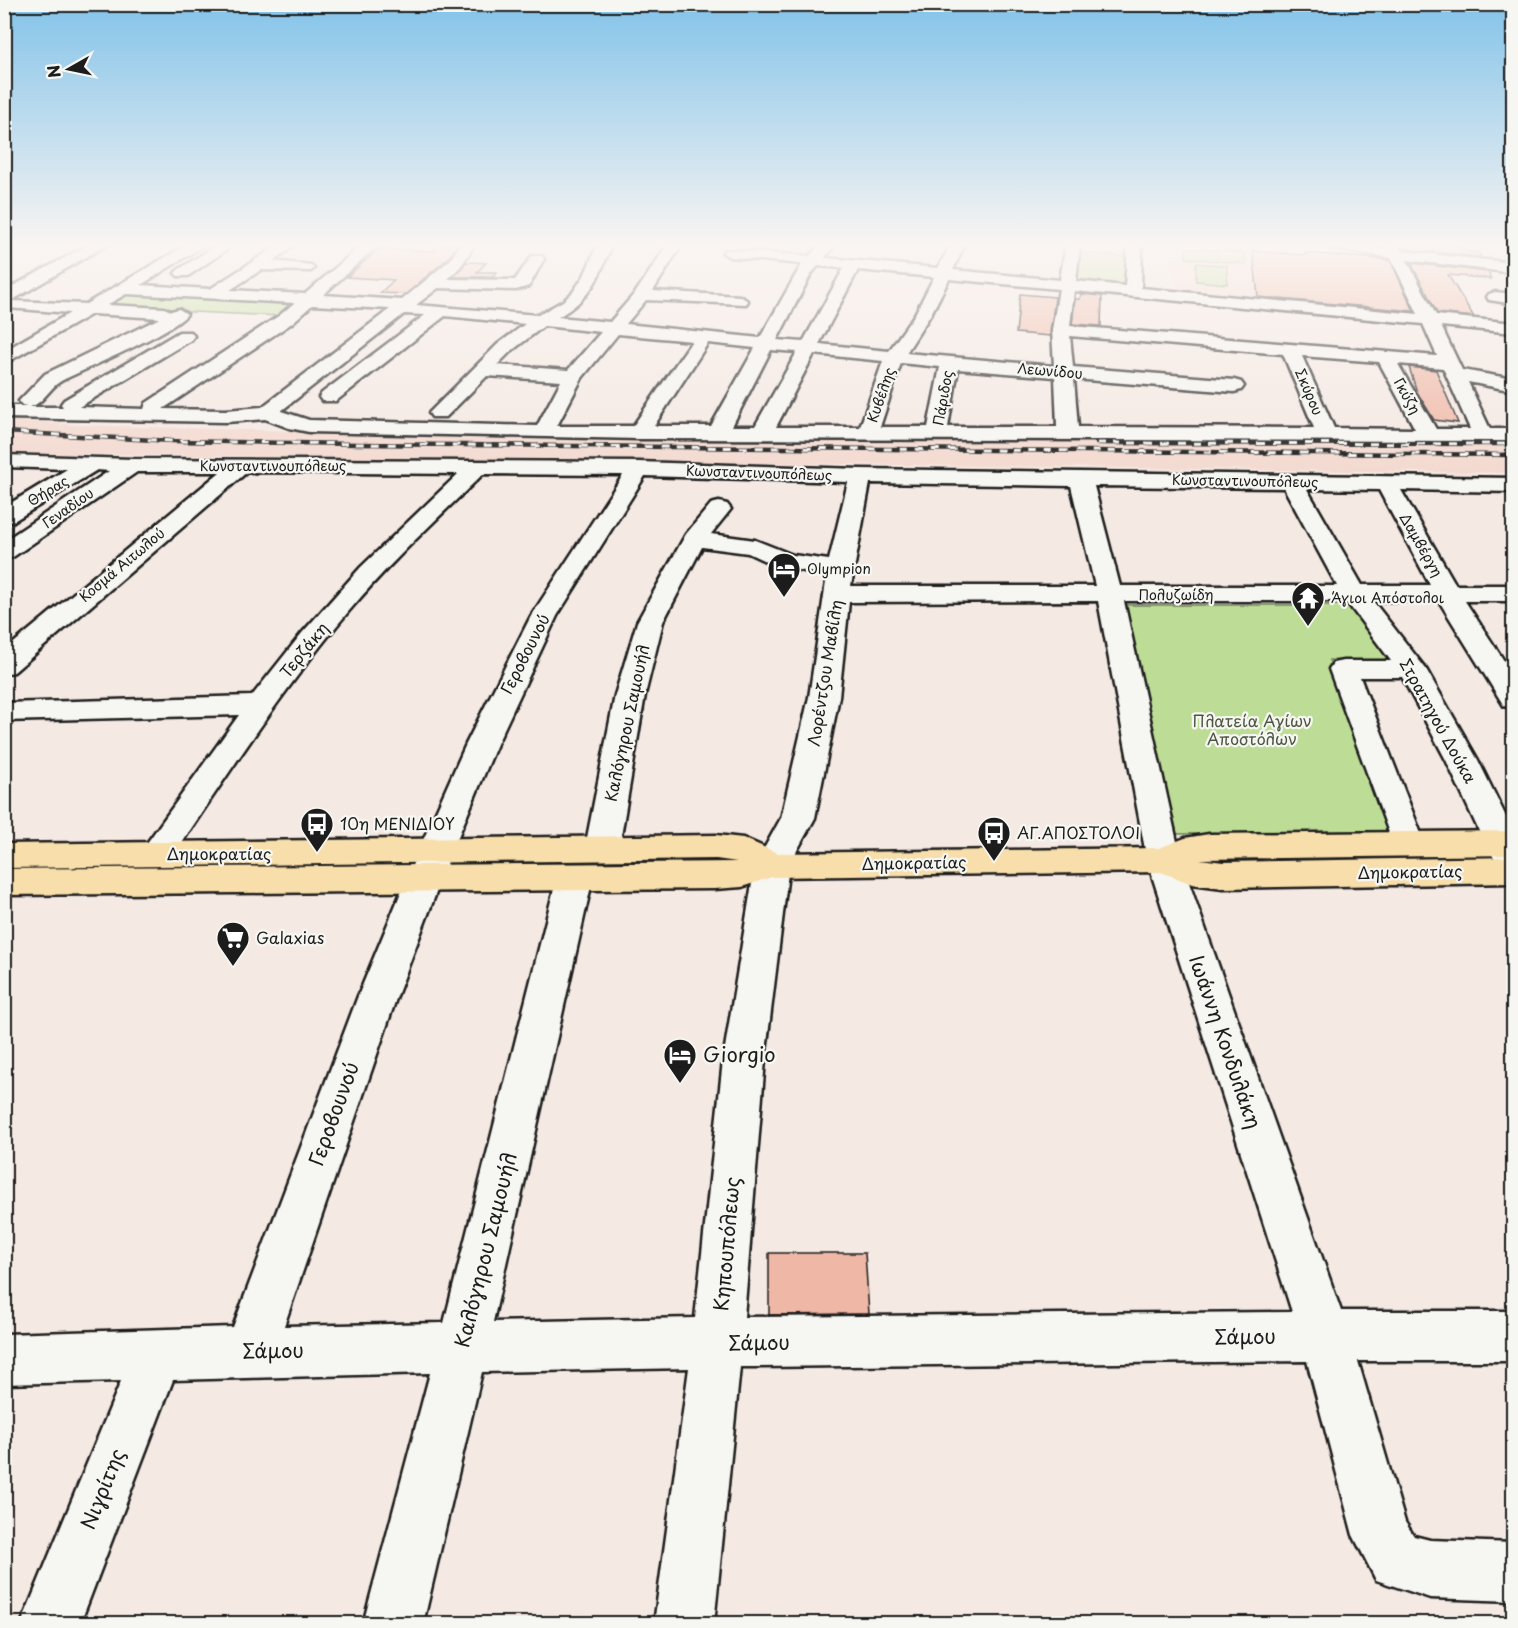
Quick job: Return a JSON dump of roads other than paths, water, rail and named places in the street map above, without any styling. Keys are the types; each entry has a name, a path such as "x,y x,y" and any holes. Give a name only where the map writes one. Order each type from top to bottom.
{"main road":[{"name":"Δημοκρατίας","path":"1164,860 1185,850 1209,846 1408,844 1511,855"},
{"name":"Δημοκρατίας","path":"4,856 156,854 428,865"},
{"name":"Δημοκρατίας","path":"4,882 428,865 589,862 715,876 742,874 772,865 1164,860 1192,871 1223,875 1511,855"}],"street":[{"path":"4,359 71,320"},
{"path":"29,401 52,378 172,320"},
{"path":"153,406 285,320"},
{"path":"4,412 226,416 267,413 386,320"},
{"path":"329,397 440,320"},
{"name":"Λεωνίδου","path":"530,320 950,363 1234,386"},
{"path":"544,432 573,376 619,320"},
{"path":"718,433 779,320"},
{"path":"762,433 823,320"},
{"name":"Κυβέλης","path":"868,433 894,357 920,320"},
{"path":"1062,320 1063,373 1068,434"},
{"path":"1419,320 1514,328"},
{"path":"439,413 504,348 540,321"},
{"path":"1429,321 1483,435"},
{"path":"1061,330 1385,357 1452,368 1514,385"},
{"path":"71,404 185,336 149,331"},
{"path":"639,433 703,338"},
{"name":"Σκύρου","path":"1290,350 1327,435"},
{"name":"Γκύζη","path":"1385,357 1429,435"},
{"name":"Πάριδος","path":"937,434 950,363"},
{"path":"481,370 573,376"},
{"path":"4,400 267,413 296,424 309,426 439,413 510,418 525,422 544,432"},
{"path":"380,420 544,432 1514,435"},
{"name":"Κωνσταντινουπόλεως","path":"4,461 132,465 638,469 860,476 1514,485"},
{"name":"Θήρας","path":"4,517 92,464"},
{"name":"Γεναδίου","path":"4,552 132,465"},
{"name":"Κοσμά Αιτωλού","path":"4,666 241,466"},
{"name":"Τερζάκη","path":"156,854 260,705 370,572 477,467"},
{"name":"Γεροβουνού","path":"250,1351 354,1059 428,865 510,681 545,613 638,469"},
{"name":"Λορέντζου Μαβίλη","path":"772,865 798,818 824,697 839,581 860,476"},
{"name":"Ιωάννη Κονδυλάκη","path":"1081,479 1110,595 1164,860 1325,1336 1381,1535 1396,1560 1430,1569 1514,1572"},
{"name":"Στρατηγού Δούκα","path":"1291,481 1355,595 1412,669 1511,855"},
{"name":"Δαμβέργη","path":"1386,483 1448,594 1514,700"},
{"name":"Καλόγηρου Σαμουήλ","path":"393,1623 643,644 660,601 694,539 719,509"},
{"name":"Πολυζωίδη","path":"694,539 755,547 839,581 1110,595 1514,593"},
{"path":"1408,844 1343,669 1412,669"},
{"path":"4,712 260,705"},
{"name":"Κηπουπόλεως","path":"684,1623 717,1343 744,1060 772,865"},
{"name":"Σάμου","path":"4,1359 250,1351 717,1343 1514,1336"},
{"name":"Νιγρίτης","path":"50,1623 157,1355"}],"railway":[{"path":"4,432 173,441 357,444 1514,455"},
{"path":"1097,443 1514,444"}],"place":[{"name":"Olympion","path":"784,598"},
{"name":"Άγιοι Απόστολοι","path":"1308,627"},
{"name":"10η ΜΕΝΙΔΙΟΥ","path":"317,853"},
{"name":"ΑΓ.ΑΠΟΣΤΟΛΟΙ","path":"994,862"},
{"name":"Galaxias","path":"233,967"},
{"name":"Giorgio","path":"680,1084"}],"park label":[{"name":"Πλατεία Αγίων Αποστόλων","path":"1252,730"}]}
